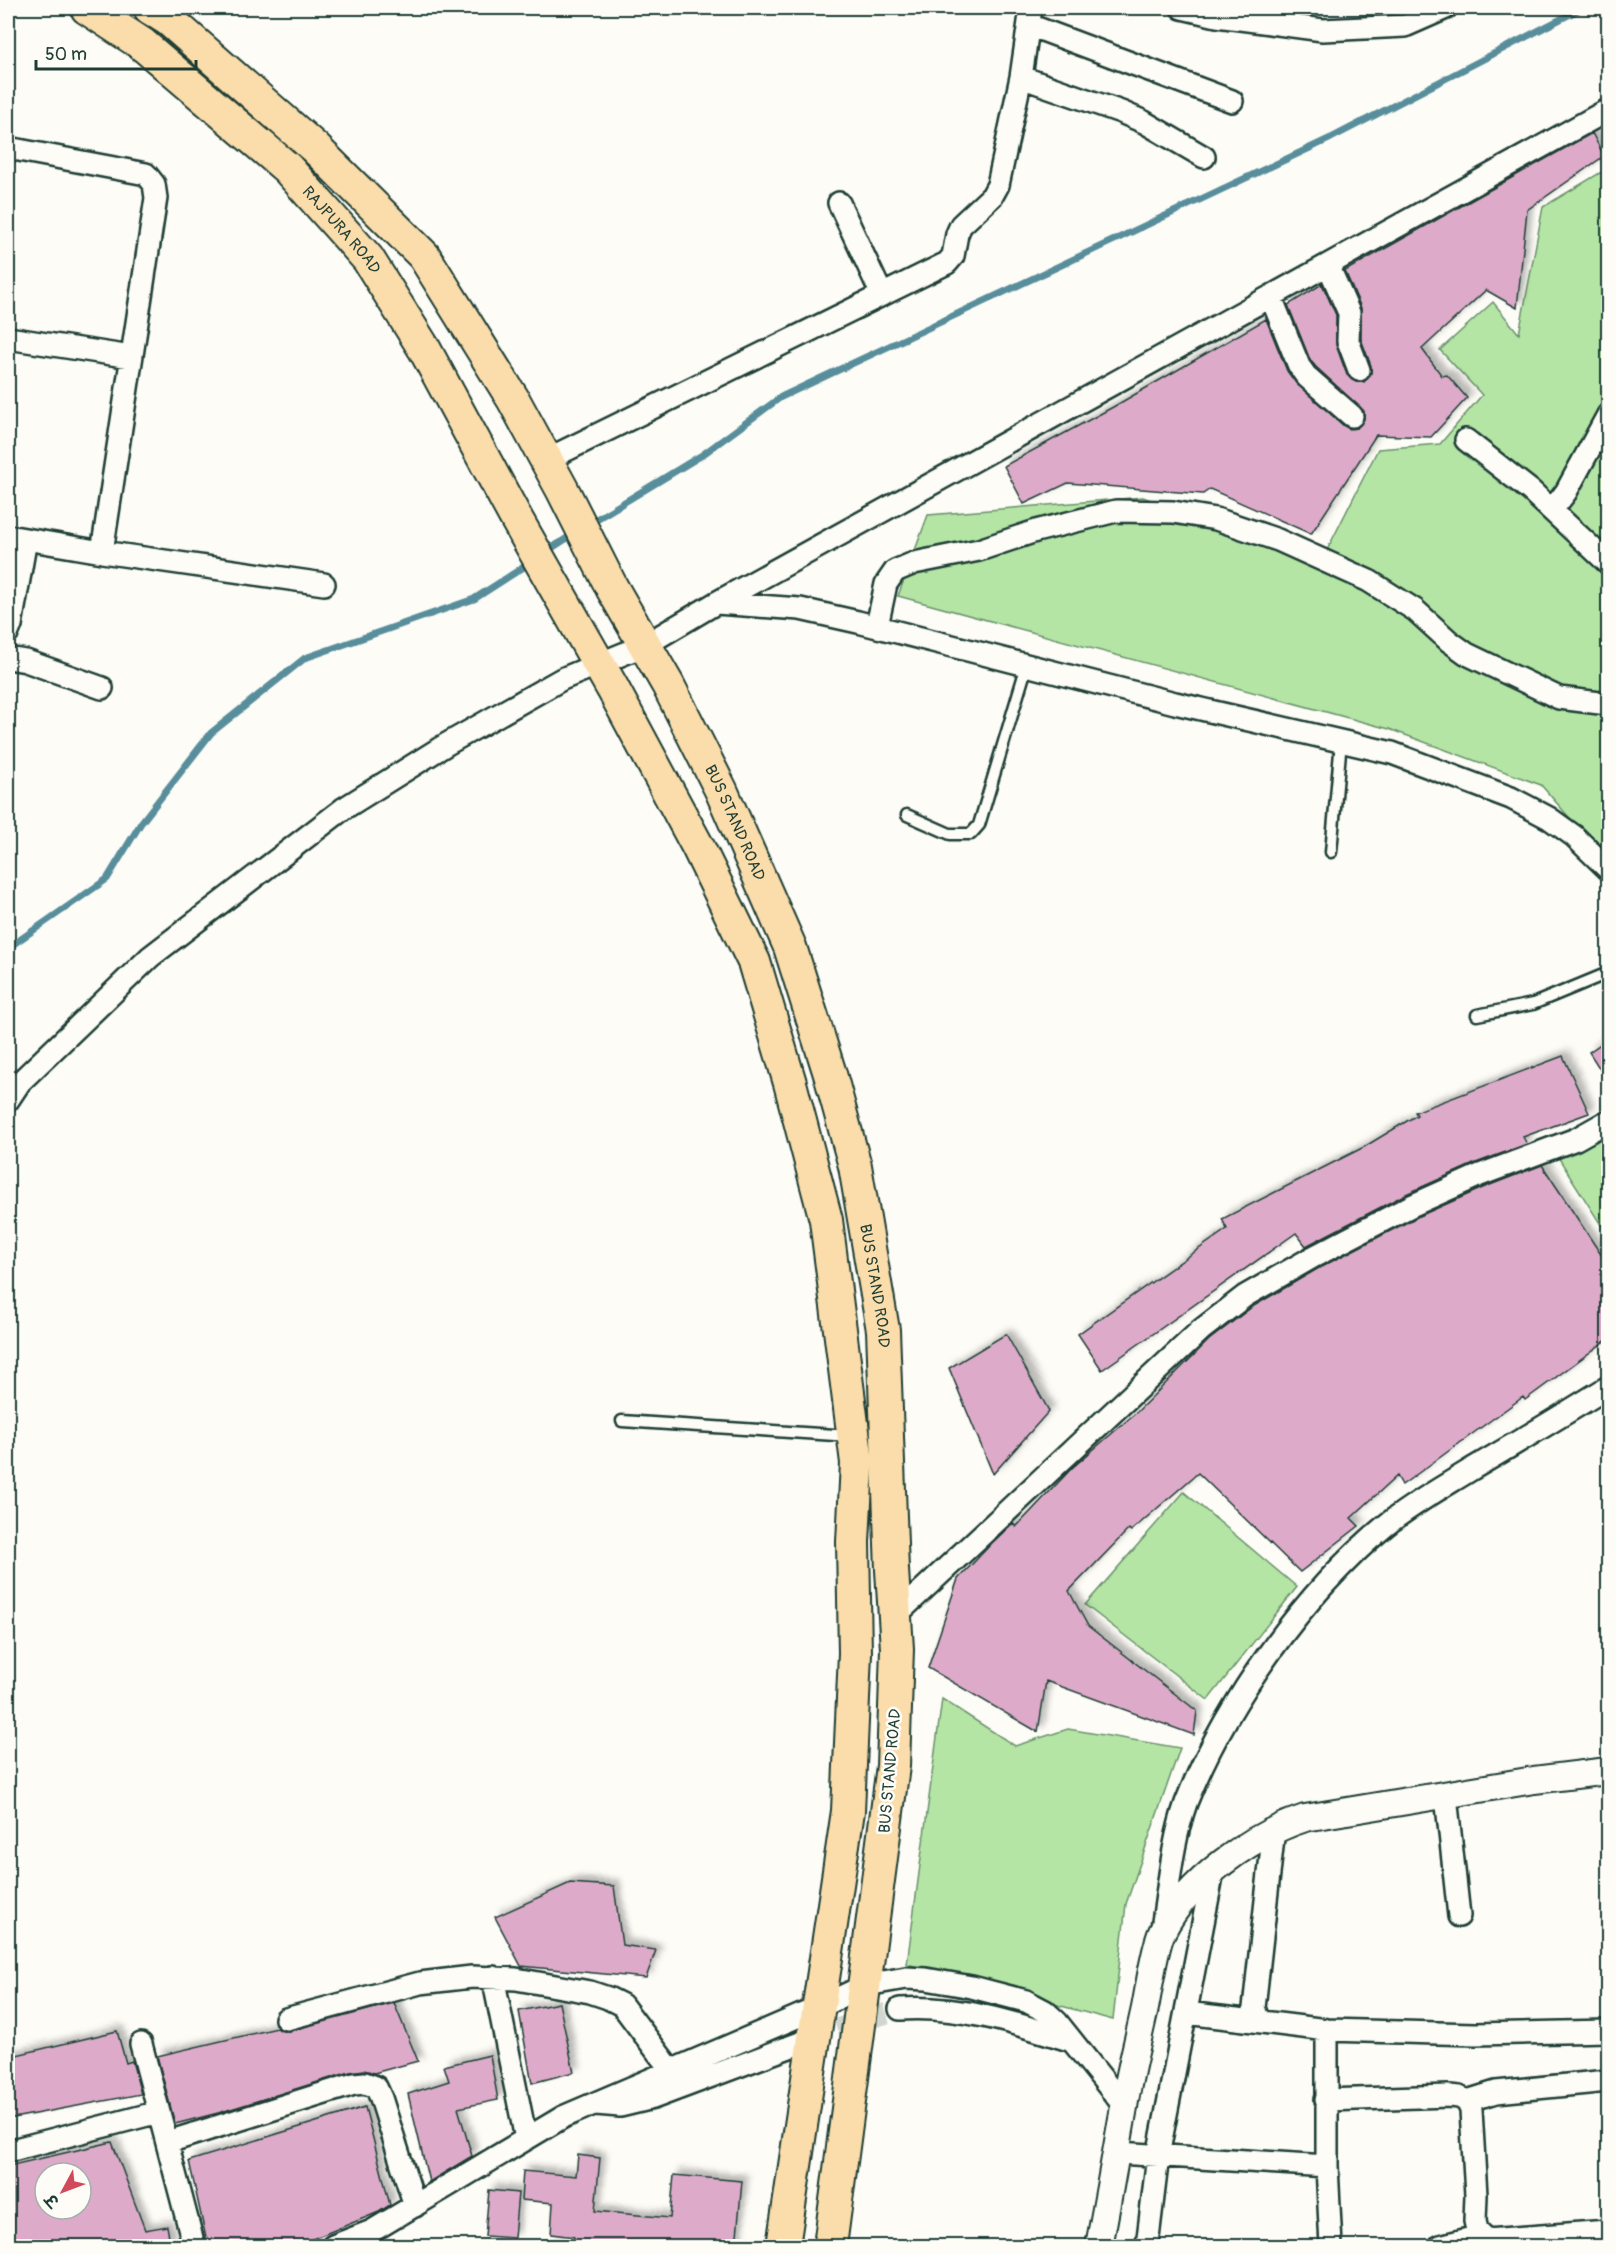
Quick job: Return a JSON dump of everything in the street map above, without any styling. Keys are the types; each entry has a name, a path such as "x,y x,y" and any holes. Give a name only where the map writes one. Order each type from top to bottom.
{"main road":[{"name":"RAJPURA ROAD","path":"87,8 142,44 287,168 368,259 425,350 599,665"},
{"name":"BUS STAND ROAD","path":"150,8 169,20 315,148 424,256 513,399 629,617 668,685 720,790 790,947 830,1074 855,1166 884,1330 897,1649 893,1766 830,2247"},
{"path":"599,665 698,847 754,962 790,1083 826,1220 854,1436 857,1463 853,1542 855,1653 848,1811 783,2247"}],"street":[{"path":"1182,8 1217,16 1323,30 1405,26 1446,8"},
{"path":"546,459 947,262 953,256 961,225 992,196 998,185 1021,77 1030,16 1232,101"},
{"path":"1021,77 1144,122 1204,158"},
{"path":"8,1100 20,1082 150,957 343,809 447,744 562,679 645,645 716,603 1608,110"},
{"path":"8,148 135,171 146,174 154,184 156,198 102,552"},
{"path":"839,203 882,295"},
{"path":"1328,265 1349,313 1348,341 1359,370"},
{"path":"1271,297 1299,366 1306,376 1352,416"},
{"path":"8,338 131,357"},
{"path":"1552,510 1566,492 1608,415"},
{"path":"1466,440 1552,510 1608,563"},
{"path":"877,626 886,584 896,571 914,563 979,550 1036,531 1116,511 1173,512 1216,519 1278,540 1369,581 1415,610 1467,654 1559,698 1608,704"},
{"path":"8,632 11,625 17,537 102,552 324,584"},
{"path":"716,603 800,609 877,626 1175,703 1392,753 1511,798 1548,818 1574,836 1608,868"},
{"path":"8,658 26,661 102,688"},
{"path":"895,1616 1201,1330 1245,1296 1313,1257 1411,1206 1480,1175 1576,1139 1608,1121"},
{"path":"1100,2247 1118,2153 1124,2106 1161,1934 1179,1828 1186,1803 1235,1708 1260,1668 1310,1599 1366,1543 1403,1512 1608,1388"},
{"path":"1161,1934 1178,1906 1213,1871 1274,1829 1305,1818 1534,1780 1608,1771"},
{"path":"1446,1796 1459,1916"},
{"path":"1262,2022 1254,2008 1274,1829"},
{"path":"1147,2247 1158,2156 1213,1871"},
{"path":"286,2019 420,1983 493,1977 590,1992 622,2005 671,2070"},
{"path":"493,1977 526,2139"},
{"path":"333,2247 373,2239 415,2206 563,2117 866,1985 906,1978 926,1979 972,1987 1026,2001 1045,2011 1124,2106"},
{"path":"900,2009 921,2008 983,2015 1011,2021 1072,2041"},
{"path":"1186,2013 1327,2030 1475,2034 1608,2031"},
{"path":"1327,2030 1327,2166 1332,2247"},
{"path":"596,2104 620,2106 653,2098 808,2040"},
{"path":"141,2044 194,2247"},
{"path":"1326,2100 1449,2096 1467,2100 1496,2092 1608,2081"},
{"path":"168,2142 354,2084 365,2083 376,2087 381,2098 415,2206"},
{"path":"1467,2100 1471,2110 1476,2195 1475,2221 1481,2236 1487,2240 1559,2241 1608,2231"},
{"path":"8,2151 159,2112"},
{"path":"1118,2153 1327,2166"},
{"path":"1440,2247 1481,2236"}],"lane":[{"path":"907,815 956,834 971,834 979,825 1027,665"},
{"path":"1331,852 1341,741"},
{"path":"1477,1015 1533,1004 1608,973"},
{"path":"622,1421 854,1436"}],"green space":[{"path":"1608,168 1608,862 1541,785 1389,729 898,596 928,515 1143,497 1322,560 1378,449 1440,444 1482,395 1440,350 1493,302 1519,334 1543,207"},
{"path":"1608,1119 1608,1236 1558,1157"},
{"path":"1184,1492 1297,1587 1208,1700 1085,1605"},
{"path":"942,1699 1015,1746 1068,1729 1180,1748 1126,1904 1113,2020 907,1964"}],"building":[{"path":"1592,133 1604,156 1527,210 1517,308 1486,290 1422,349 1442,376 1447,375 1467,398 1431,437 1376,435 1311,534 1210,489 1203,494 1068,483 1024,504 1004,466 1113,407 1266,319 1287,371 1296,383 1344,426 1350,429 1357,428 1364,419 1364,411 1310,360 1288,305 1322,284 1336,315 1336,345 1347,375 1356,382 1364,382 1371,373 1371,366 1361,339 1361,308 1345,271"},
{"path":"1608,1039 1608,1082 1589,1052"},
{"path":"1563,1056 1589,1113 1523,1137 1527,1144 1476,1163 1406,1194 1306,1246 1296,1233 1102,1370 1078,1334 1227,1229 1222,1219 1364,1147 1417,1115 1415,1112"},
{"path":"1542,1165 1608,1265 1608,1339 1525,1400 1523,1397 1402,1485 1397,1476 1351,1518 1359,1526 1300,1572 1198,1473 1131,1531 1129,1529 1069,1591 1088,1626 1197,1711 1194,1735 1046,1681 1038,1732 928,1668 958,1579 1013,1523 1016,1527 1072,1468 1138,1411 1209,1340 1252,1307 1319,1268 1417,1217"},
{"path":"1006,1334 1049,1411 993,1474 949,1368"},
{"path":"570,1883 614,1886 622,1945 656,1950 646,1978 521,1966 495,1917"},
{"path":"394,2003 418,2061 374,2073 364,2070 350,2072 175,2124 157,2056 277,2028 289,2031"},
{"path":"559,2003 574,2072 532,2083 519,2011"},
{"path":"117,2031 126,2063 132,2061 141,2094 8,2119 8,2057"},
{"path":"490,2055 498,2100 458,2108 472,2156 429,2182 408,2094 449,2081 444,2066"},
{"path":"365,2107 390,2205 379,2212 293,2247 208,2247 189,2161"},
{"path":"112,2142 145,2230 167,2226 171,2247 8,2247 8,2166"},
{"path":"578,2155 600,2158 595,2211 670,2218 674,2175 742,2181 736,2247 573,2247 574,2237 551,2234 553,2203 521,2200 523,2171 576,2176"},
{"path":"489,2190 518,2193 514,2238 485,2236"}],"waterway":[{"path":"590,523 702,455 781,397 1331,138 1582,8"},
{"path":"544,553 575,533"},
{"path":"8,948 107,879 141,823 211,733 305,658 474,599 533,561"}],"tunnel":[{"path":"808,2040 900,2009"}]}
